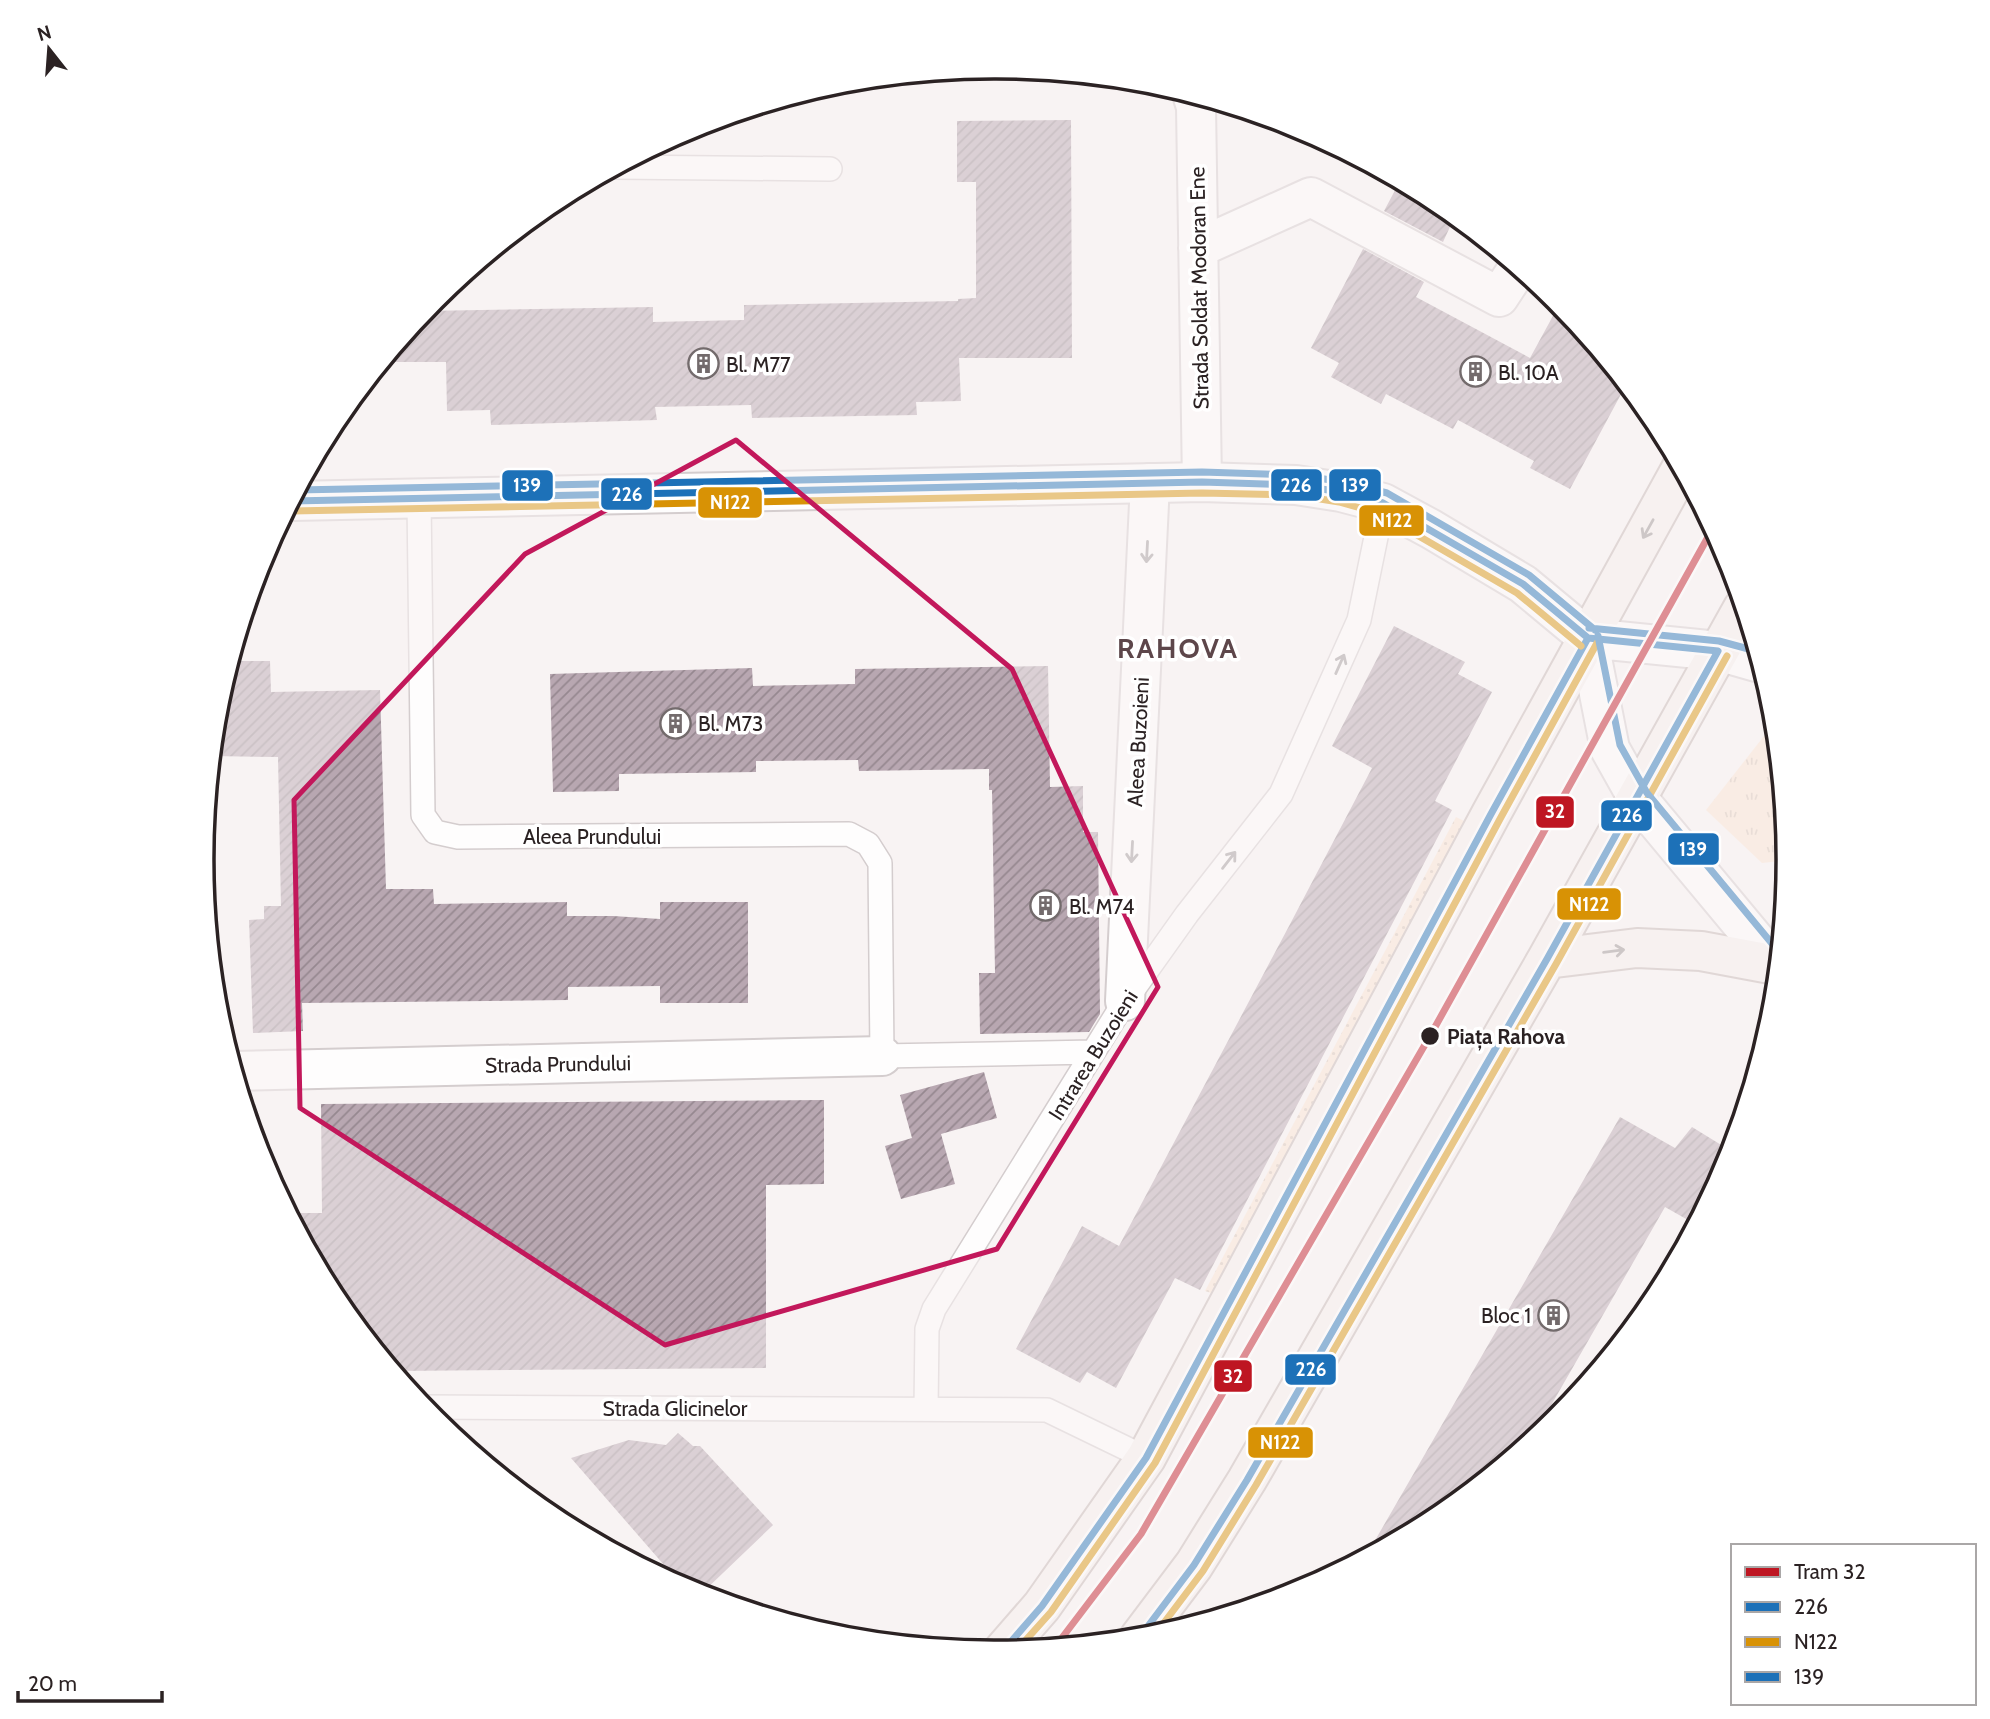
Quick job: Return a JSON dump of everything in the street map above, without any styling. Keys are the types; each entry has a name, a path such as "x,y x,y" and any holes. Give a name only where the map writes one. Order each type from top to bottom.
{"main road":[{"path":"1013,1640 1042,1606 1146,1458 1478,839 1676,478"},
{"path":"1149,1624 1195,1565 1247,1480 1546,959 1737,619"},
{"path":"1546,959 1637,948 1701,951 1769,963"}],"street":[{"name":"Strada Soldat Modoran Ene","path":"1195,105 1202,482"},
{"path":"1198,248 1311,197 1499,298 1513,276"},
{"path":"301,502 1202,482 1296,485 1342,492 1383,503 1523,584 1588,638 1718,652 1750,660"},
{"name":"Aleea Buzoieni","path":"1125,1001 1150,483"},
{"path":"1588,638 1610,749 1637,799 1769,956"},
{"name":"Strada Prundului","path":"244,1071 882,1056"}],"lane":[{"path":"635,167 830,169"},
{"name":"Aleea Prundului","path":"419,500 423,815 435,832 458,837 849,834 868,844 880,863 882,1056"},
{"name":"Intrarea Buzoieni","path":"926,1409 927,1329 934,1310 1125,1001 1186,914 1281,794 1359,620 1383,503"},
{"path":"882,1056 1093,1052"},
{"name":"Strada Glicinelor","path":"439,1408 926,1409"},
{"path":"926,1409 1047,1409 1146,1458"}],"highlighted area":[{"path":"736,440 1012,669 1158,987 997,1249 665,1345 300,1108 294,800 525,554"}],"green space":[{"path":"1764,736 1774,808 1776,861 1762,863 1706,810"},
{"path":"1456,817 1464,821 1211,1293 1205,1291"}],"building":[{"name":"Bl. M77","path":"1071,120 1072,358 959,358 961,401 916,402 917,415 752,418 751,405 655,407 657,420 491,425 490,410 447,411 446,362 394,362 440,311 653,307 653,322 744,320 744,305 958,301 976,298 976,182 957,182 957,121"},
{"path":"1395,189 1451,226 1443,242 1384,211"},
{"name":"Bl. 10A","path":"1363,249 1424,282 1416,297 1530,358 1554,314 1621,394 1570,489 1530,468 1534,461 1458,420 1453,429 1386,394 1381,404 1331,377 1339,363 1311,348"},
{"path":"1394,626 1465,662 1458,674 1492,692 1435,801 1452,810 1200,1290 1175,1278 1116,1388 1087,1372 1080,1383 1016,1349 1082,1226 1119,1246 1372,768 1332,746"},
{"path":"240,661 270,661 271,692 380,690 386,889 433,889 434,904 567,902 567,916 660,919 660,902 748,902 748,1003 660,1003 660,986 568,987 568,1000 302,1003 303,1031 253,1033 249,920 264,919 264,906 281,906 278,757 221,756"},
{"name":"Bl. M74","path":"1048,666 1050,787 1083,786 1083,832 1098,832 1100,1014 1089,1032 980,1034 979,973 995,973 992,790 989,790 989,769 859,771 858,760 756,761 756,772 619,774 619,791 553,792 550,674 752,668 753,686 855,684 855,669"},
{"path":"984,1072 997,1118 941,1134 955,1184 901,1199 885,1146 912,1138 900,1095"},
{"path":"824,1100 824,1184 766,1185 766,1368 405,1371 346,1293 299,1213 322,1213 321,1104"},
{"name":"Bloc 1","path":"1620,1117 1675,1148 1692,1127 1721,1145 1687,1220 1665,1207 1548,1411 1470,1479 1429,1509 1374,1542"},
{"path":"678,1433 693,1446 700,1446 773,1525 709,1586 666,1567 571,1458 629,1440 666,1445"}],"tram line":[{"name":"32","path":"1062,1637 1141,1534 1430,1036 1706,540"}],"transit line":[{"name":"139","path":"308,490 1202,472 1298,475 1344,482 1387,493 1529,575 1595,630"},
{"name":"226","path":"302,501 1202,482 1296,485 1341,492 1383,503 1523,584 1588,638"},
{"name":"N122","path":"297,511 1202,493 1295,495 1339,502 1379,513 1517,593 1581,646"},
{"name":"139","path":"1589,628 1719,641 1746,648"},
{"name":"139","path":"1598,636 1620,745 1647,793 1771,942"},
{"name":"226","path":"1149,1625 1194,1565 1247,1480 1547,959 1718,651 1588,638"},
{"name":"226","path":"1013,1640 1042,1606 1146,1458 1588,638"},
{"name":"N122","path":"1026,1639 1051,1612 1155,1463 1597,643"},
{"name":"N122","path":"1165,1621 1203,1571 1256,1485 1556,964 1727,656"}],"place":[{"name":"Bl. M77","path":"703,364"},
{"name":"Bl. 10A","path":"1475,372"},
{"name":"Bl. M73","path":"675,723"},
{"name":"Bl. M74","path":"1046,906"},
{"name":"Piața Rahova","path":"1430,1036"},
{"name":"Bloc 1","path":"1554,1315"}],"district":[{"name":"RAHOVA","path":"1178,648"}]}
